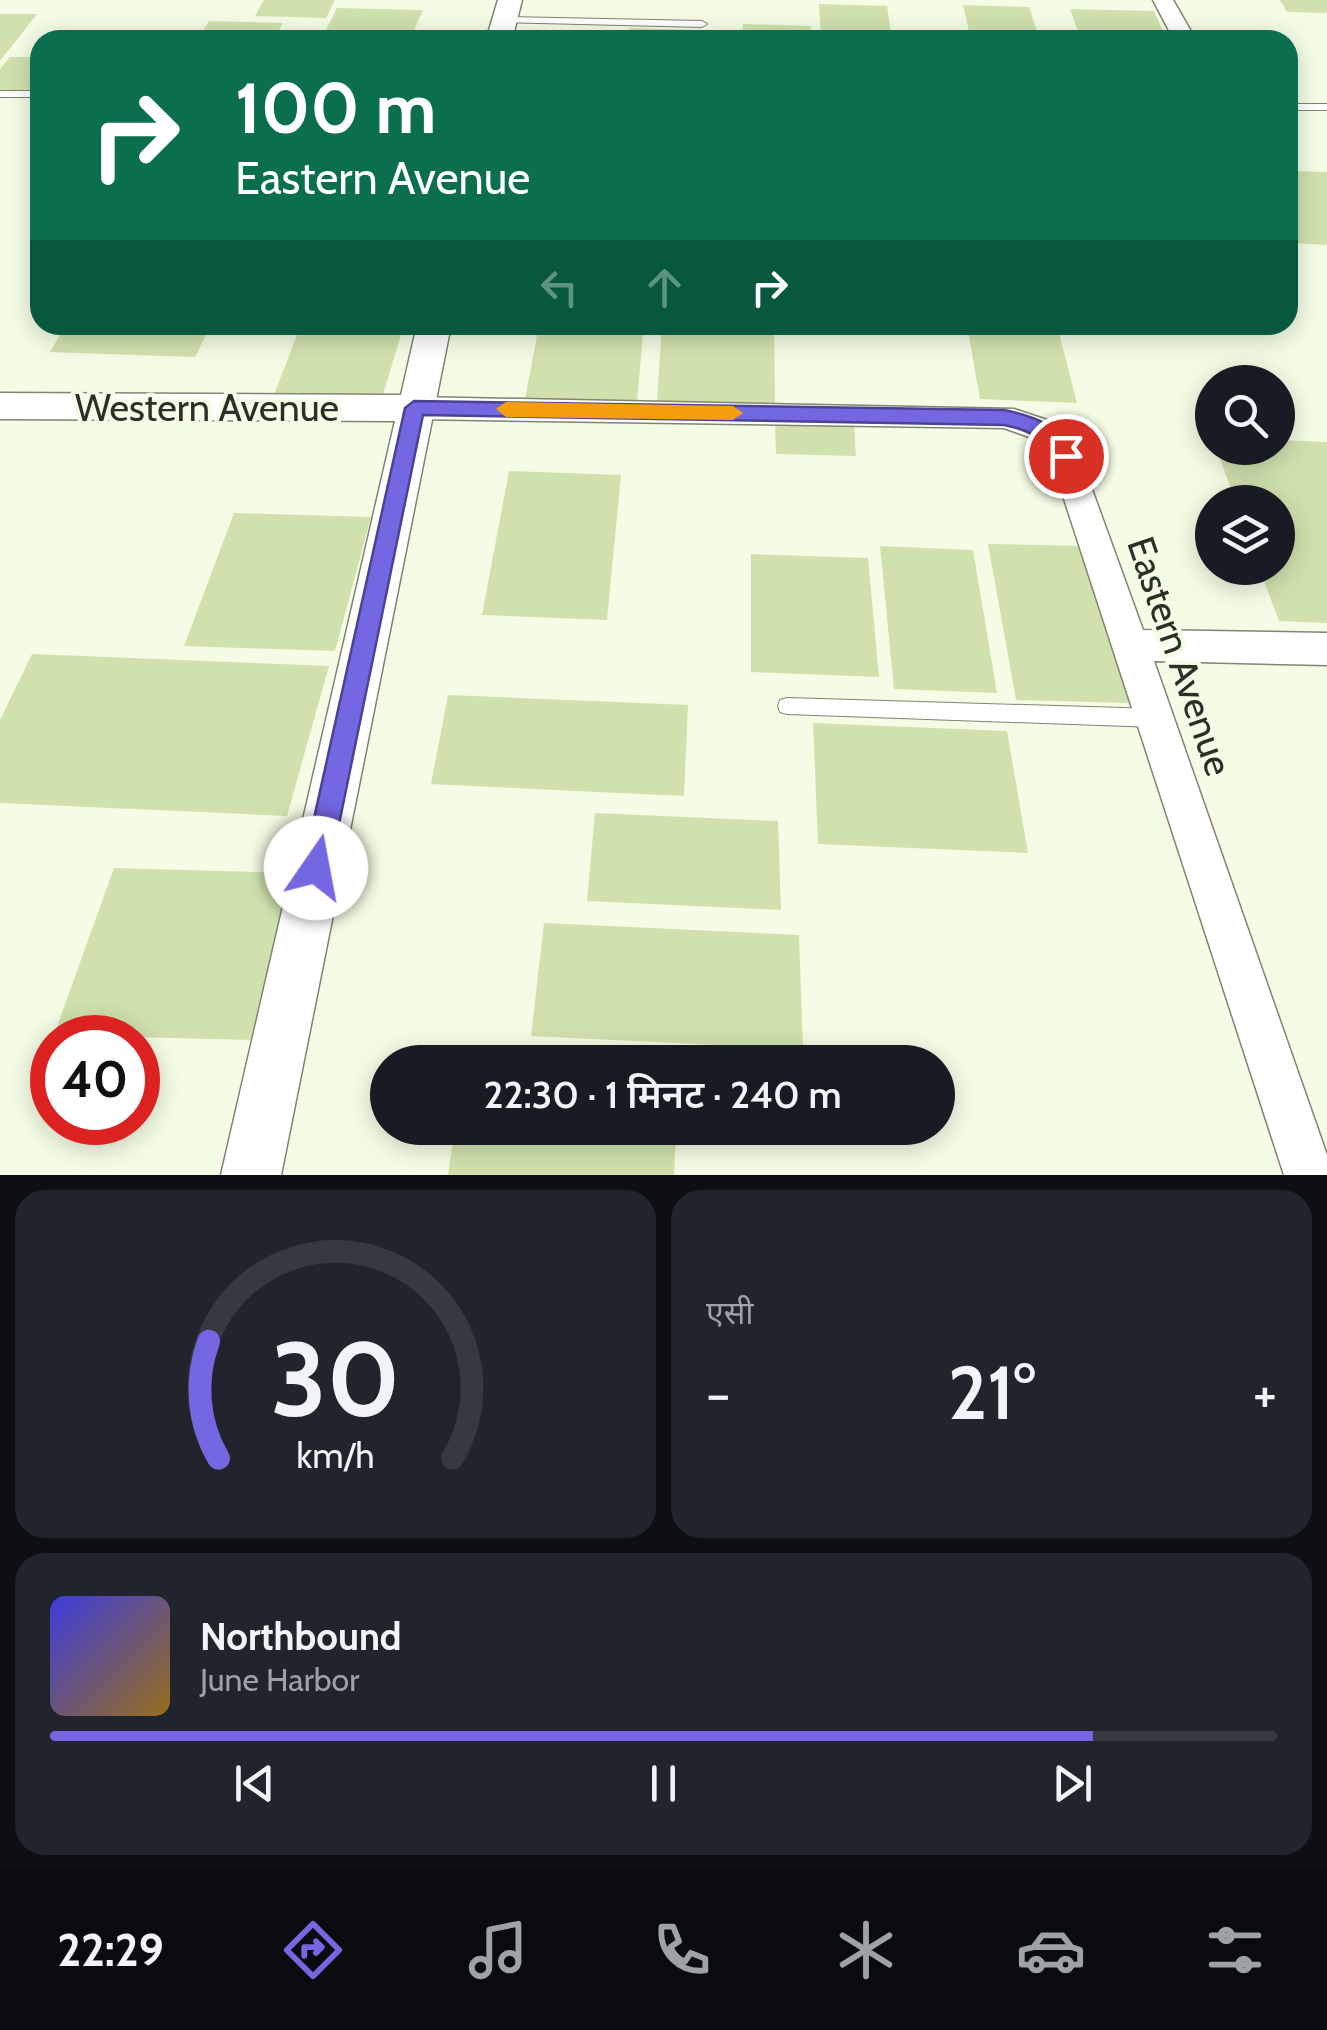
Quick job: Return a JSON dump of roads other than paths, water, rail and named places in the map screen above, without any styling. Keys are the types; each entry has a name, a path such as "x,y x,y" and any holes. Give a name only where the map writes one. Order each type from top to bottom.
{"street":[{"path":"1162,0 1179,30"},
{"path":"251,1175 432,335"},
{"name":"Western Avenue","path":"0,406 414,408"},
{"name":"Eastern Avenue","path":"414,408 1004,418 1032,423 1053,436 1066,456 1132,645 1310,1175"},
{"path":"1132,645 1327,648"}],"lane":[{"path":"505,20 702,24"},
{"path":"0,94 30,94"},
{"path":"1298,107 1327,107"},
{"path":"787,706 1156,718"}]}
